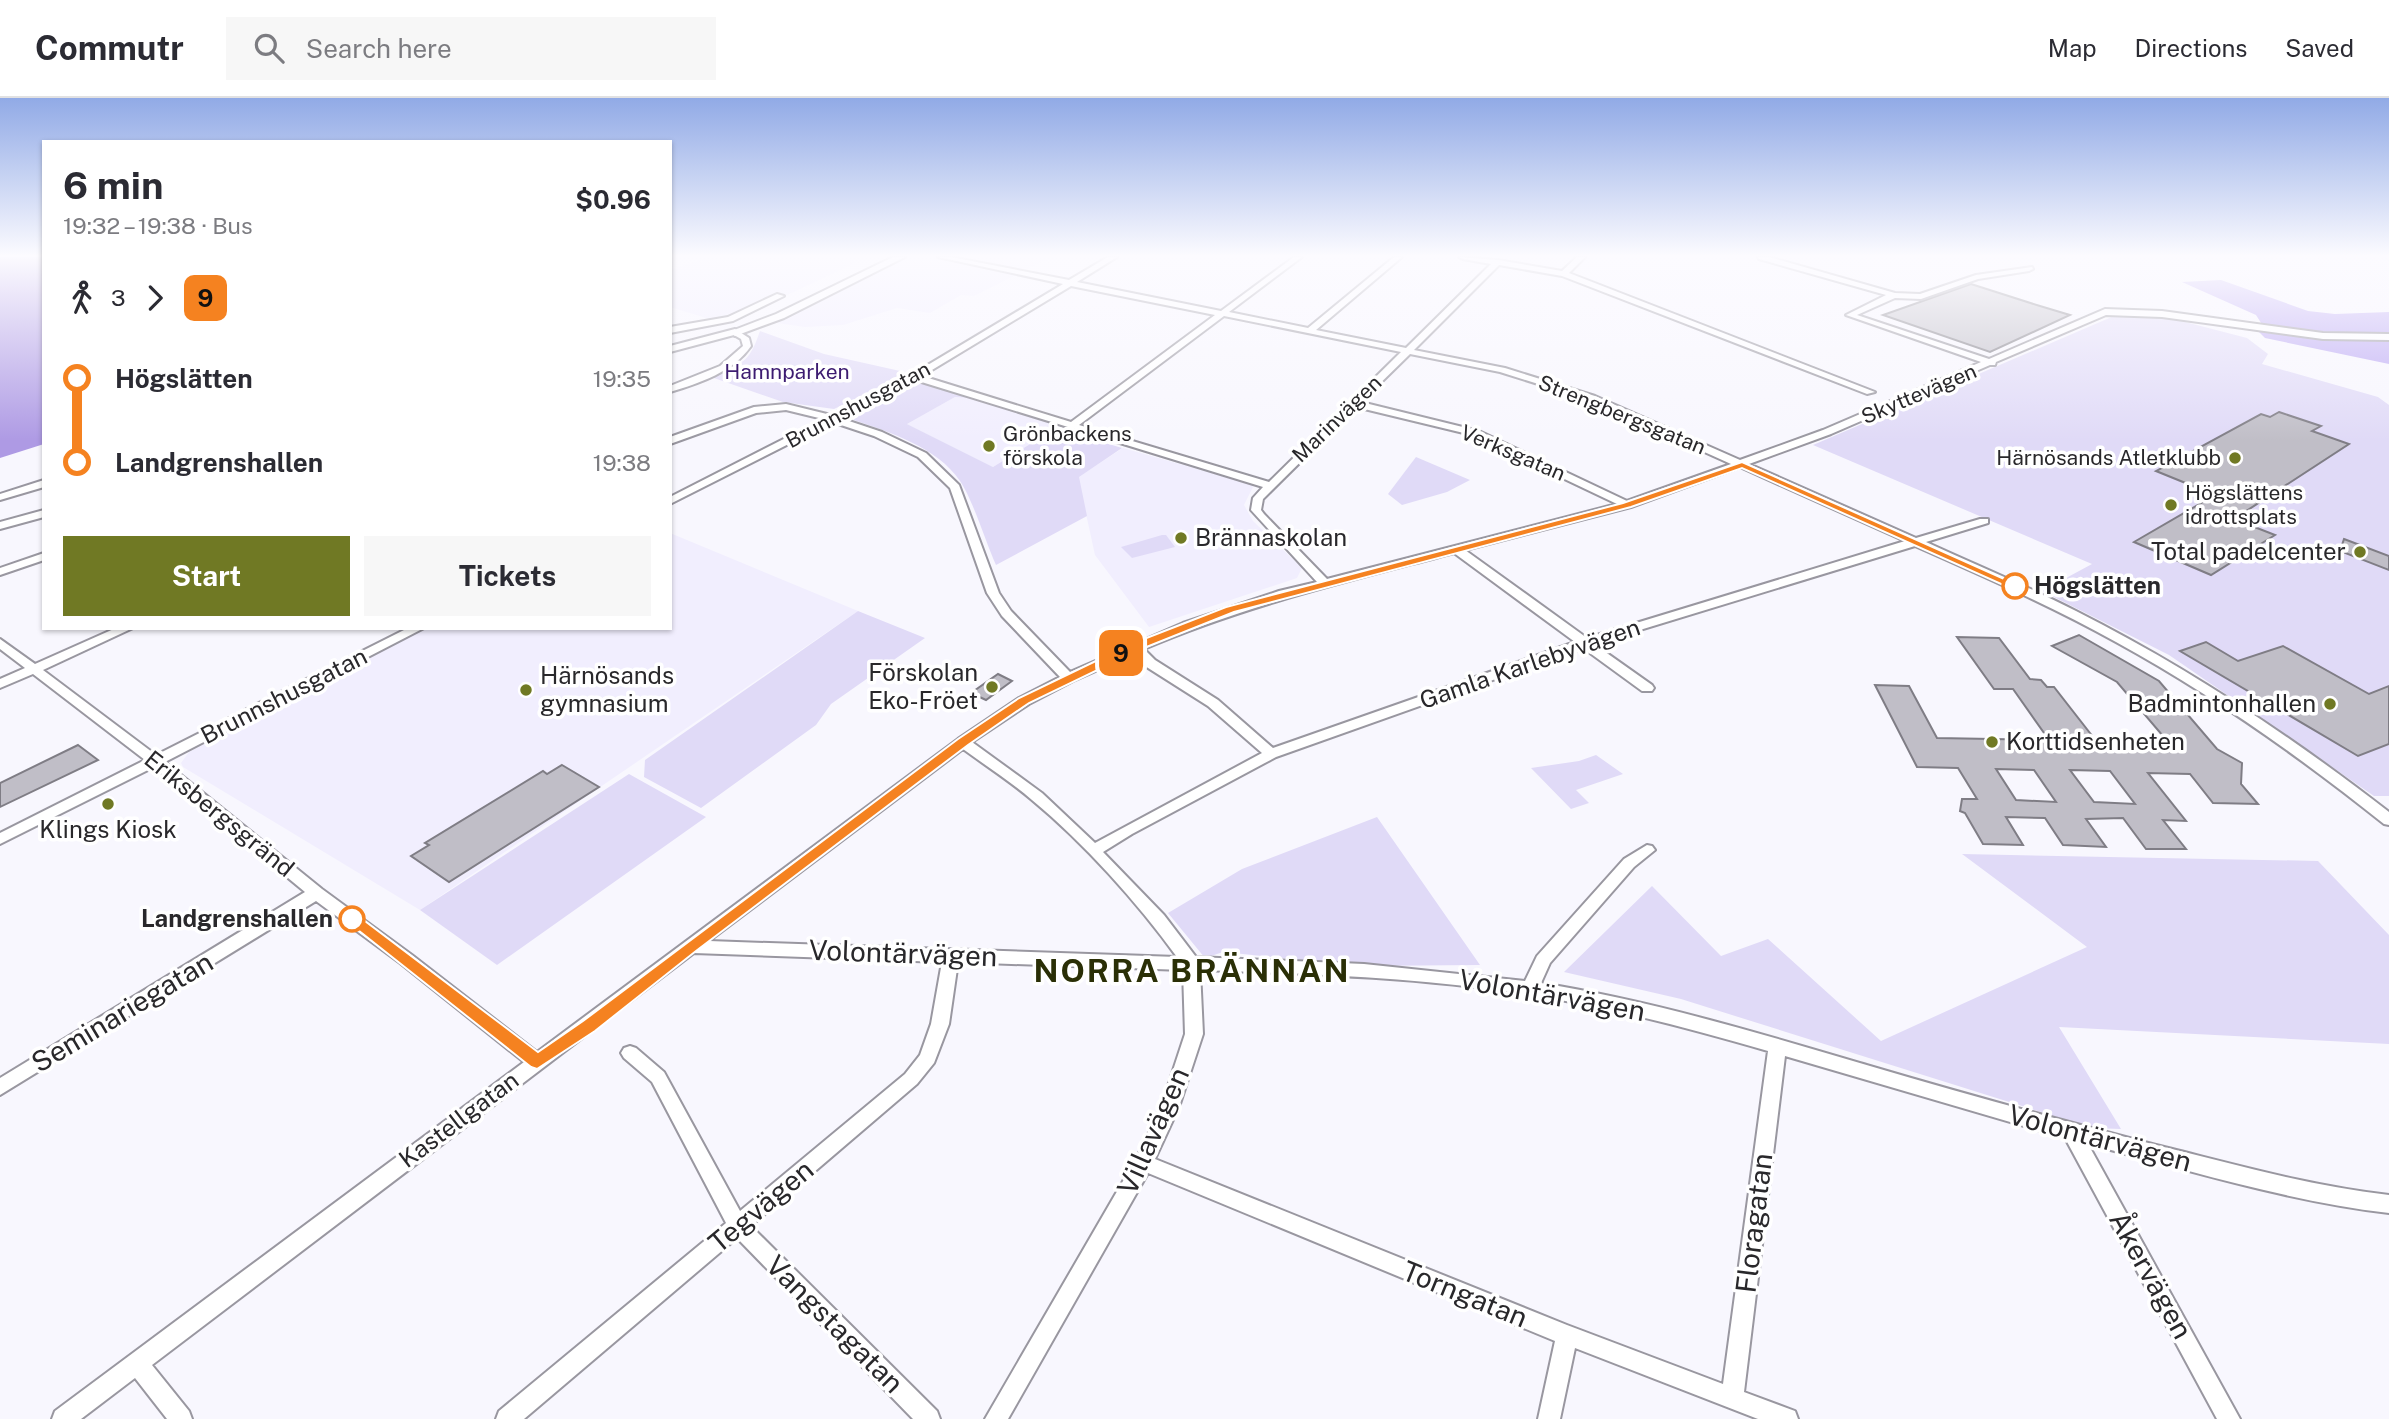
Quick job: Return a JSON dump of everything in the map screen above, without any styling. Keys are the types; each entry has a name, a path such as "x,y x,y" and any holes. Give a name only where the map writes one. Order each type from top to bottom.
{"street":[{"path":"672,330 731,319"},
{"path":"672,348 735,332 773,319"},
{"name":"Brunnshusgatan","path":"672,500 914,377 1011,319"},
{"path":"1073,425 1214,319"},
{"name":"Strengbergsgatan","path":"1250,319 1502,370 1568,389 1918,542 2046,600 2155,658 2273,732 2389,820"},
{"path":"1310,331 1325,319"},
{"name":"Marinvägen","path":"1324,583 1320,575 1256,510 1258,498 1441,319"},
{"path":"1680,319 1870,392"},
{"path":"1861,319 1992,363"},
{"name":"Skyttevägen","path":"1742,465 1849,424 2090,319"},
{"name":"Skyttevägen","path":"2191,319 2331,336 2389,337"},
{"path":"672,389 741,355 747,346 745,338 735,332"},
{"path":"914,377 1269,485"},
{"name":"Verksgatan","path":"1353,403 1475,433 1627,505"},
{"path":"672,440 732,417 771,408 808,411 902,443 922,455 955,487 993,593 1006,613 1068,678"},
{"name":"Kastellgatan","path":"63,1419 537,1062 589,1026 963,742 1024,701 1135,647 1230,610 1627,505 1742,465"},
{"path":"0,496 42,483"},
{"path":"0,526 42,514"},
{"name":"Gamla Karlebyvägen","path":"1093,850 1271,754 1584,643 1984,521"},
{"path":"1457,550 1647,688"},
{"path":"0,572 42,557"},
{"path":"0,684 123,630"},
{"name":"Brunnshusgatan","path":"0,839 414,630"},
{"name":"Eriksbergsgränd","path":"0,643 154,760 316,893 406,958 537,1062"},
{"path":"1135,647 1150,663 1213,703 1271,754"},
{"path":"963,742 1037,796 1093,850 1158,919 1191,963"},
{"path":"1531,987 1543,960 1629,863 1647,850"},
{"name":"Seminariegatan","path":"0,1087 316,893"},
{"name":"Volontärvägen","path":"690,947 951,954 1422,973 1531,987 1639,1010 2072,1132 2304,1191 2389,1204"},
{"name":"Tegvägen","path":"508,1419 911,1079 928,1058 940,1024 951,954"},
{"name":"Villavägen","path":"996,1419 1144,1163 1170,1107 1194,1034 1191,963"},
{"name":"Floragatan","path":"1732,1398 1777,1048"},
{"name":"Vangstagatan","path":"630,1053 658,1077 738,1226 929,1419"},
{"name":"Åkervägen","path":"2072,1132 2229,1419"},
{"name":"Torngatan","path":"1144,1163 1567,1335 1787,1419"},
{"path":"1549,1419 1567,1335"},
{"path":"137,1363 181,1419"}],"shaded area":[{"path":"0,319 42,319 42,445 0,458"},
{"path":"708,319 737,319 726,324"},
{"path":"786,319 863,319 843,325 805,327 777,323"},
{"path":"2258,319 2389,319 2389,332 2325,333 2263,326"},
{"path":"2257,330 2352,341 2389,340 2389,364 2265,338"},
{"name":"Grönbackens förskola","path":"955,397 972,398 1061,425 993,467 907,424"},
{"name":"Brännaskolan","path":"1123,448 1254,485 1244,505 1253,521 1302,568 1297,578 1149,627 1095,555 1078,477"},
{"name":"Härnösands gymnasium","path":"672,534 858,611 420,910 183,767 181,763 189,752 422,630 672,630"}],"green space":[{"name":"Högslättens idrottsplats","path":"2108,319 2172,319 2247,338 2268,354 2262,364 2378,397 2389,405 2389,796 2374,796 2169,655 2042,591 2092,564 1813,445"},
{"name":"Hamnparken","path":"760,331 824,354 909,373 834,409 783,402 711,377 743,362 752,351"},
{"path":"919,382 972,398 955,397 907,424 993,467 1056,428 1122,448 1079,477 1087,516 996,565 970,499 950,469 926,450 854,420 856,414"},
{"path":"1416,457 1470,480 1447,492 1402,505 1388,494"},
{"path":"1166,535 1175,547 1132,558 1121,547"},
{"path":"858,611 925,638 831,704 816,725 701,808 644,777 645,760"},
{"path":"1596,755 1623,774 1576,790 1589,803 1571,809 1531,768 1579,761"},
{"path":"629,774 706,817 497,965 420,910"},
{"path":"1377,817 1480,965 1357,966 1223,952 1205,958 1168,913 1242,869"},
{"path":"1962,854 2318,861 2389,935 2389,1044 2059,1027 2121,1129 2092,1128 1681,999 1564,972 1652,886 1721,956 1768,939 1881,1041 2087,947"}],"building":[{"path":"1894,319 2062,319 1990,352"},
{"path":"2279,412 2321,426 2312,431 2349,444 2234,519 2275,535 2211,575 2134,542 2215,495 2156,471 2261,414 2270,417"},
{"name":"Total padelcenter","path":"2344,539 2389,556 2389,570 2340,551"},
{"name":"Korttidsenheten","path":"2079,635 2159,681 2217,749 2242,763 2241,784 2258,804 2213,803 2190,774 2148,773 2186,821 2163,820 2186,849 2146,849 2123,818 2086,819 2106,847 2063,845 2045,818 2006,817 2023,845 1983,844 1965,813 1960,811 1962,799 1977,799 1958,768 1917,767 1875,685 1909,686 1937,738 2049,740 2013,689 1994,689 1957,637 1999,638 2030,679 2041,680 2047,687 2054,687 2097,742 2169,743 2117,682 2052,646","holes":["1996,769 2034,770 2056,802 2016,800","2070,770 2110,771 2135,804 2094,802"]},
{"name":"Badmintonhallen","path":"2206,642 2238,661 2283,646 2369,694 2389,686 2389,744 2358,756 2180,651"},
{"name":"Förskolan Eko-Fröet","path":"998,674 1012,681 986,700 971,693"},
{"path":"78,745 98,760 0,807 0,783"},
{"path":"562,765 599,787 449,882 411,856 429,845 425,843 543,771 547,774"}],"bus line":[{"name":"9","path":"352,919 406,958 537,1062 589,1026 963,742 1024,701 1135,647 1230,610 1627,505 1742,465 2015,586"}],"place":[{"name":"Grönbackens förskola","path":"989,446"},
{"name":"Härnösands Atletklubb","path":"2235,458"},
{"name":"Högslättens idrottsplats","path":"2171,505"},
{"name":"Brännaskolan","path":"1181,538"},
{"name":"Total padelcenter","path":"2360,552"},
{"name":"Högslätten","path":"2015,586"},
{"name":"Förskolan Eko-Fröet","path":"992,687"},
{"name":"Härnösands gymnasium","path":"526,690"},
{"name":"Badmintonhallen","path":"2330,704"},
{"name":"Korttidsenheten","path":"1992,742"},
{"name":"Klings Kiosk","path":"108,804"},
{"name":"Landgrenshallen","path":"352,919"}],"district":[{"name":"NORRA BRÄNNAN","path":"1192,971"}]}
